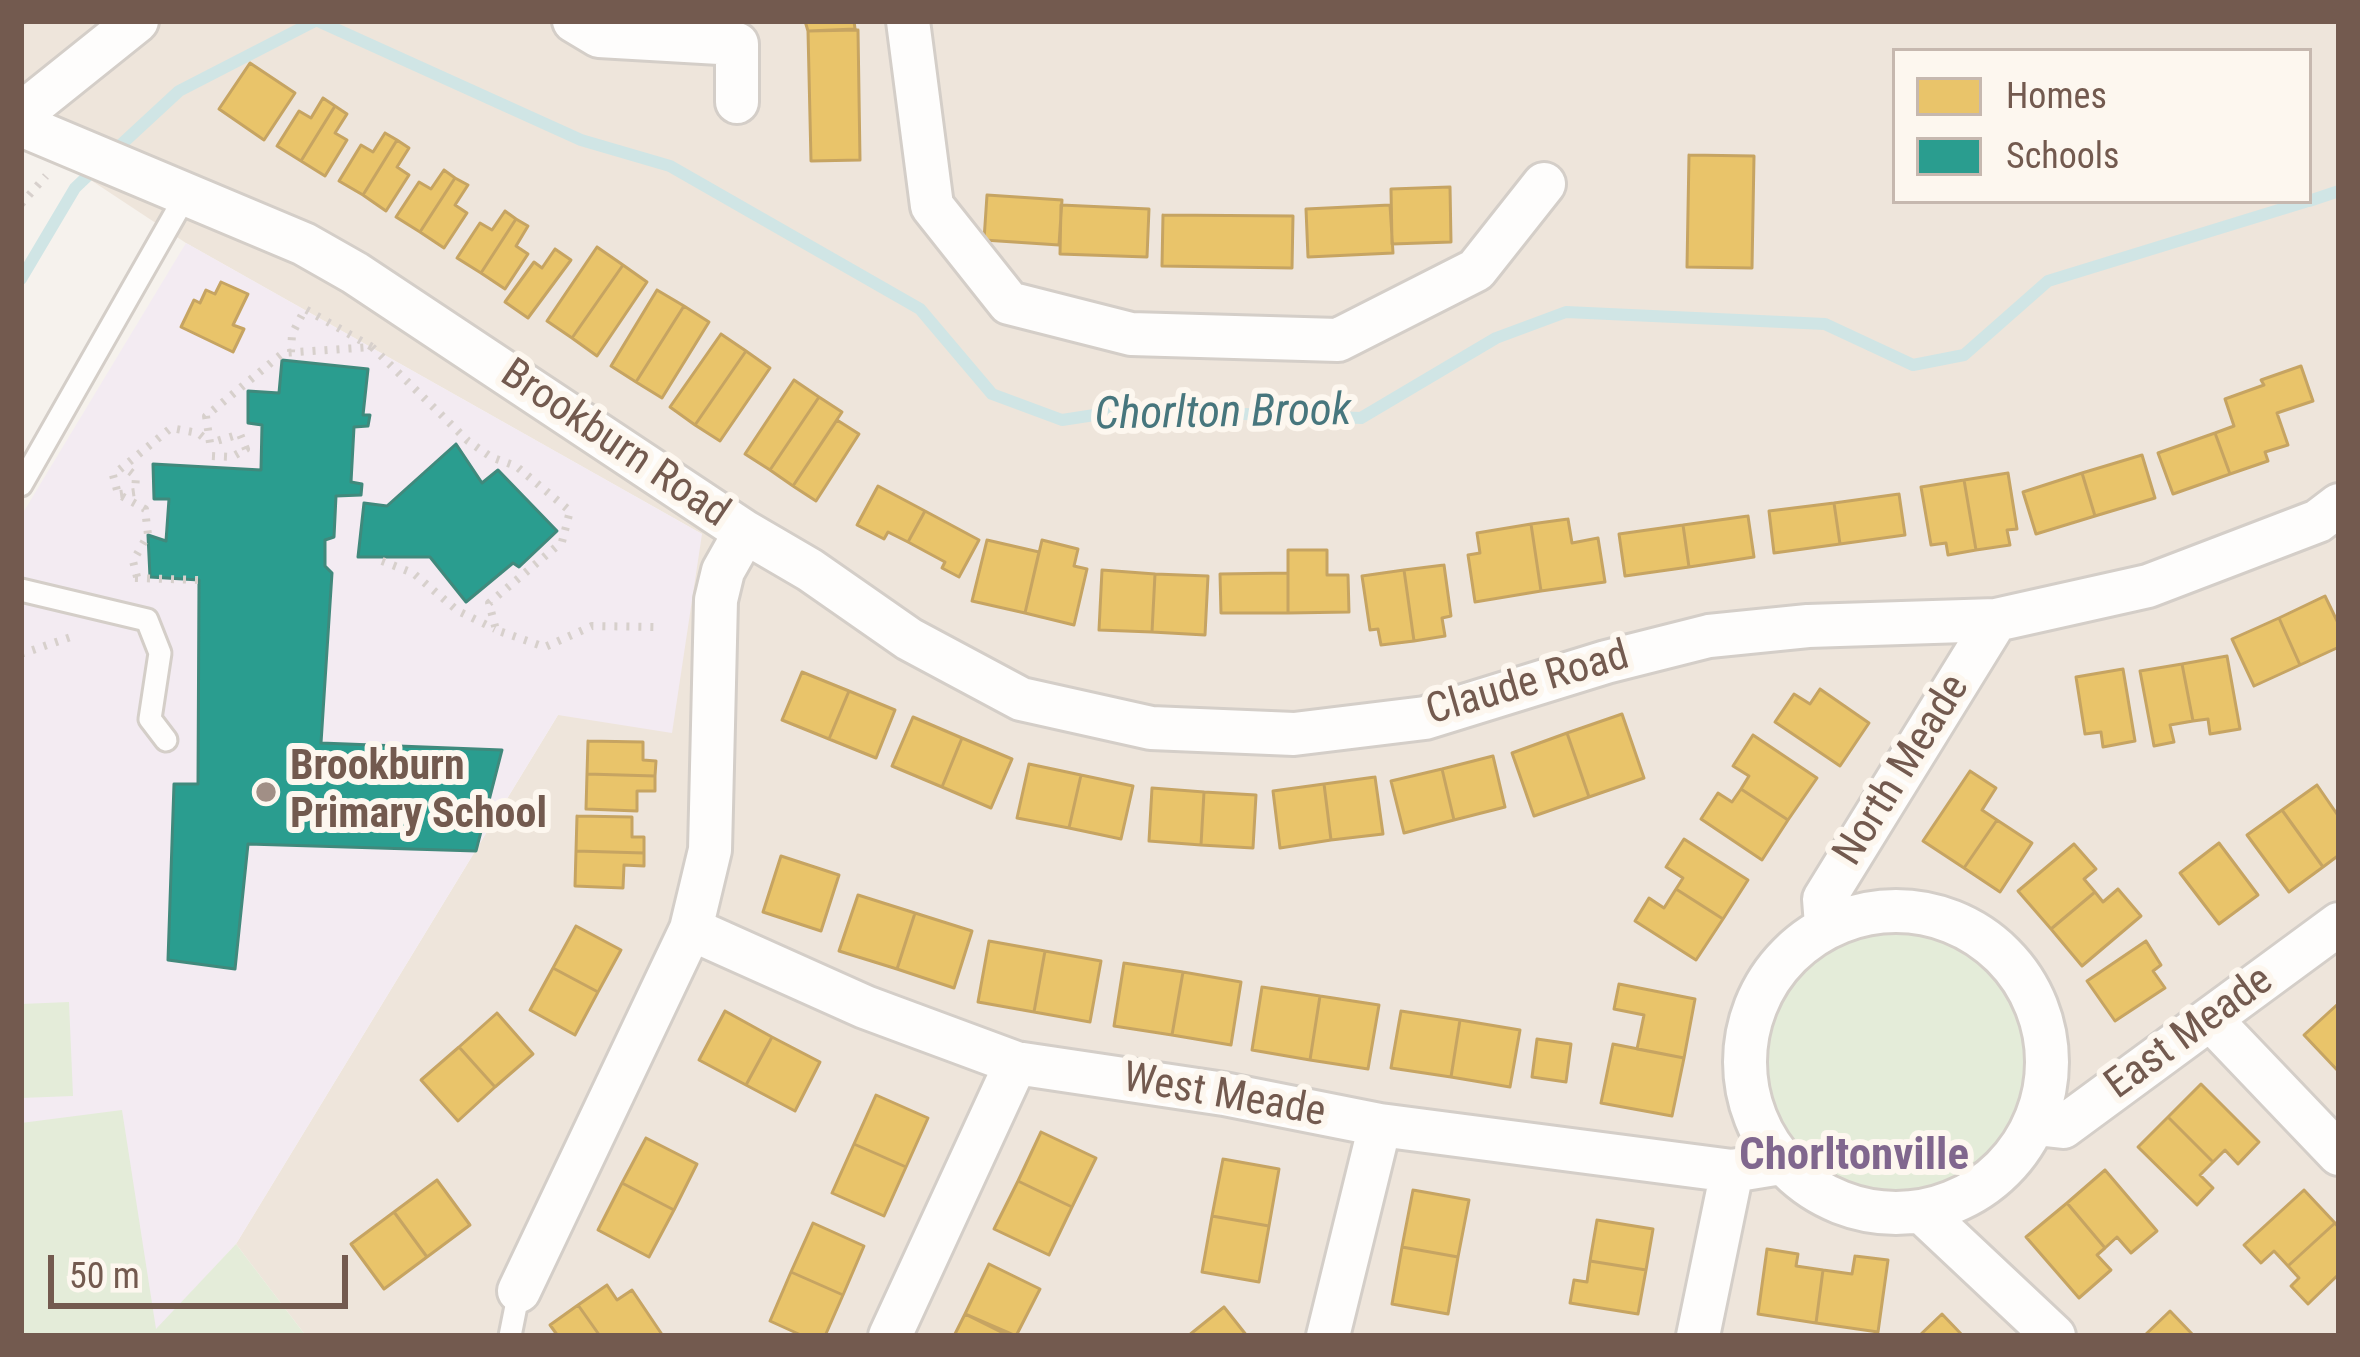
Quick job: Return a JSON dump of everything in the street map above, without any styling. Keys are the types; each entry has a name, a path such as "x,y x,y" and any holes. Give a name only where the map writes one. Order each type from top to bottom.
{"street":[{"path":"21,114 136,21"},
{"path":"574,21 599,36 737,44 736,102"},
{"path":"908,21 932,206 1009,304 1131,334 1338,340 1476,270 1544,184"},
{"name":"Brookburn Road","path":"21,125 304,244 746,532 723,572 716,600 710,850 691,929 519,1291"},
{"name":"Claude Road","path":"746,532 909,639 1021,699 1151,728 1294,734 1425,718 1709,636 1808,626 1996,620 2148,586 2318,521 2339,505"},
{"name":"North Meade","path":"1826,925 1824,899 1996,620"},
{"path":"1892,910 1939,916 1981,936 2016,968 2039,1010 2048,1056 2036,1124 1996,1177 1961,1199 1922,1212 1870,1212 1822,1196 1781,1163 1754,1120 1743,1072 1748,1022 1769,977 1826,925 1892,910"},
{"name":"East Meade","path":"2036,1124 2063,1126 2339,924"},
{"name":"West Meade","path":"691,929 865,1006 1016,1063 1223,1094 1380,1125 1732,1171 1781,1163"},
{"path":"2211,1019 2339,1154"},
{"path":"890,1336 1016,1063"},
{"path":"1328,1336 1380,1125"},
{"path":"1698,1336 1732,1171"},
{"path":"1922,1212 2054,1336"}],"lane":[{"path":"21,484 170,189"},
{"path":"21,590 147,620 160,653 151,719 166,740"},
{"path":"510,1336 519,1291"}],"path":[{"path":"291,352 292,334 304,309 372,347 468,441 490,457 516,466 570,511 562,542 490,603 496,630"},
{"path":"210,443 240,434 245,448 213,461 210,443 206,416 283,353 372,347"},
{"path":"137,577 133,560 148,535 145,509 118,494 113,475 171,428 198,433 210,443"},
{"path":"118,494 135,492 136,476 123,466"},
{"path":"382,561 413,573 458,611 545,647 592,626 655,627"},
{"path":"21,655 71,637 83,608"}],"shaded area":[{"path":"21,21 2339,21 2339,1336 306,1336 236,1244 558,715 702,534 186,243 21,134"},
{"name":"Brookburn Primary School","path":"186,243 702,534 672,733 558,715 236,1244 151,1336 21,1336 21,516"}],"green space":[{"path":"1896,929 1946,939 1989,968 2018,1011 2028,1061 2018,1111 1989,1154 1946,1183 1896,1193 1846,1183 1803,1154 1774,1111 1764,1061 1774,1011 1803,968 1846,939"},
{"path":"69,1002 73,1096 21,1098 21,1004"},
{"path":"122,1110 156,1329 236,1244 306,1336 21,1336 21,1123"}],"building: Homes":[{"path":"805,21 854,21 855,29 808,31"},
{"path":"858,30 860,160 811,161 808,31"},
{"path":"250,63 295,93 264,140 219,109"},
{"path":"323,98 335,106 301,161 277,146 299,111 311,118"},
{"path":"335,106 347,114 335,133 347,140 325,176 301,161"},
{"path":"385,133 397,140 363,195 339,181 361,145 373,152"},
{"path":"397,140 409,148 397,167 409,175 386,211 363,195"},
{"path":"1689,155 1754,156 1752,268 1687,267"},
{"path":"444,170 455,178 420,232 396,217 419,182 431,189"},
{"path":"455,178 468,185 455,205 467,213 444,248 420,232"},
{"path":"1450,187 1451,242 1392,244 1391,189"},
{"path":"987,195 1062,200 1059,245 984,240"},
{"path":"1061,205 1149,209 1147,257 1060,254"},
{"path":"1390,205 1393,253 1308,257 1306,209"},
{"path":"505,211 516,219 481,273 457,258 480,223 492,230"},
{"path":"1163,215 1293,216 1292,268 1162,266"},
{"path":"516,219 528,226 516,246 528,254 505,289 481,273"},
{"path":"597,247 623,265 572,338 547,321"},
{"path":"555,249 571,260 528,318 505,302 534,262 542,268"},
{"path":"623,265 647,282 597,356 572,338"},
{"path":"221,282 248,294 233,325 244,329 233,352 181,327 194,300 200,303 206,290 215,294"},
{"path":"657,290 684,306 636,382 611,366"},
{"path":"684,306 709,322 662,398 636,382"},
{"path":"721,334 746,351 695,425 670,407"},
{"path":"746,351 770,368 720,441 695,425"},
{"path":"2301,366 2313,401 2277,413 2288,445 2265,452 2268,461 2230,474 2215,433 2234,426 2225,399"},
{"path":"794,380 819,397 770,470 745,454"},
{"path":"819,397 842,412 793,486 770,470"},
{"path":"837,420 859,434 816,501 793,486"},
{"path":"2215,433 2230,474 2173,494 2158,453"},
{"path":"2142,455 2155,498 2095,516 2082,473"},
{"path":"2008,473 2017,529 2007,530 2010,545 1976,550 1964,480"},
{"path":"2082,473 2095,516 2036,534 2023,492"},
{"path":"1964,480 1976,550 1948,555 1946,543 1931,545 1921,487"},
{"path":"878,486 925,511 908,542 888,532 884,539 857,525"},
{"path":"1899,494 1905,535 1840,544 1834,503"},
{"path":"1834,503 1840,544 1774,553 1769,511"},
{"path":"925,511 979,540 959,577 942,568 945,562 908,542"},
{"path":"1748,516 1754,557 1689,567 1683,525"},
{"path":"1568,519 1572,543 1598,538 1605,582 1541,591 1531,524"},
{"path":"1531,524 1541,591 1475,602 1468,555 1480,553 1477,533"},
{"path":"1683,525 1689,567 1625,576 1619,534"},
{"path":"987,540 1039,552 1025,613 972,601"},
{"path":"1042,540 1078,549 1074,566 1087,569 1074,625 1025,613"},
{"path":"1288,550 1327,550 1327,575 1348,575 1349,612 1288,613"},
{"path":"1444,565 1451,616 1442,618 1445,636 1414,641 1404,570"},
{"path":"1102,570 1155,574 1152,632 1099,630"},
{"path":"1404,570 1414,641 1381,645 1378,629 1370,630 1362,576"},
{"path":"1288,573 1288,613 1221,613 1220,574"},
{"path":"1155,574 1208,576 1205,635 1152,632"},
{"path":"2325,596 2339,625 2339,647 2300,665 2279,618"},
{"path":"2279,618 2300,665 2254,686 2232,639"},
{"path":"2227,656 2240,729 2210,734 2208,719 2193,721 2182,664"},
{"path":"2182,664 2193,721 2170,725 2174,742 2154,746 2140,671"},
{"path":"2123,669 2135,741 2103,747 2101,732 2085,734 2076,677"},
{"path":"802,672 849,691 829,739 782,720"},
{"path":"1820,689 1869,723 1840,766 1775,722 1794,694 1810,704"},
{"path":"849,691 895,710 876,758 829,739"},
{"path":"1622,714 1644,778 1589,797 1567,733"},
{"path":"913,717 962,738 942,787 892,766"},
{"path":"1567,733 1589,797 1534,816 1512,753"},
{"path":"1753,735 1817,778 1788,820 1741,789 1749,776 1733,766"},
{"path":"962,738 1012,759 991,808 942,787"},
{"path":"588,741 643,742 643,760 656,761 655,776 587,774"},
{"path":"1493,756 1505,807 1454,820 1442,769"},
{"path":"1029,764 1081,775 1069,828 1017,818"},
{"path":"1442,769 1454,820 1404,833 1391,781"},
{"path":"1970,771 1996,788 1982,810 1997,820 1964,868 1923,841"},
{"path":"587,774 655,776 655,791 637,791 637,811 586,809"},
{"path":"1081,775 1133,786 1121,839 1069,828"},
{"path":"1375,777 1383,834 1331,840 1324,784"},
{"path":"1324,784 1331,840 1280,848 1273,791"},
{"path":"2317,785 2339,817 2339,855 2323,867 2282,810"},
{"path":"1152,788 1204,792 1201,845 1149,841"},
{"path":"1741,789 1788,820 1762,860 1701,819 1718,793 1732,802"},
{"path":"1204,792 1256,795 1253,848 1201,845"},
{"path":"2282,810 2323,867 2289,892 2247,835"},
{"path":"577,816 632,817 632,837 644,837 644,853 576,851"},
{"path":"1997,820 2032,843 2000,892 1964,868"},
{"path":"1684,839 1748,880 1723,919 1676,889 1683,878 1666,867"},
{"path":"2219,843 2258,895 2219,924 2180,873"},
{"path":"2074,844 2096,869 2084,879 2095,892 2051,929 2018,891"},
{"path":"576,851 644,853 644,866 624,865 623,888 575,886"},
{"path":"781,856 839,875 821,931 763,912"},
{"path":"1676,889 1723,919 1696,960 1635,921 1649,898 1664,908"},
{"path":"2118,889 2141,916 2082,966 2051,929 2095,892 2103,902"},
{"path":"858,895 915,913 897,969 839,951"},
{"path":"915,913 972,931 954,988 897,969"},
{"path":"576,926 621,950 598,992 553,968"},
{"path":"989,941 1045,951 1034,1012 978,1002"},
{"path":"2146,941 2161,965 2153,971 2165,988 2115,1021 2087,981"},
{"path":"1045,951 1101,961 1090,1022 1034,1012"},
{"path":"1124,963 1183,972 1172,1035 1114,1026"},
{"path":"553,968 598,992 575,1035 530,1010"},
{"path":"1183,972 1241,982 1231,1045 1172,1035"},
{"path":"1619,984 1695,999 1684,1058 1637,1049 1644,1015 1614,1009"},
{"path":"1262,987 1320,996 1310,1060 1252,1050"},
{"path":"1320,996 1379,1005 1368,1069 1310,1060"},
{"path":"2339,1003 2339,1072 2304,1035"},
{"path":"725,1011 772,1037 746,1085 699,1060"},
{"path":"1401,1011 1460,1020 1451,1077 1391,1068"},
{"path":"497,1013 533,1054 495,1087 459,1047"},
{"path":"1460,1020 1520,1030 1510,1087 1451,1077"},
{"path":"772,1037 820,1062 795,1111 746,1085"},
{"path":"1537,1039 1571,1044 1566,1082 1532,1077"},
{"path":"1613,1044 1684,1058 1672,1116 1601,1103"},
{"path":"459,1047 495,1087 458,1121 421,1080"},
{"path":"2201,1084 2259,1142 2238,1164 2225,1150 2213,1162 2168,1117"},
{"path":"876,1095 928,1118 906,1167 854,1144"},
{"path":"2168,1117 2213,1162 2200,1175 2213,1188 2197,1205 2138,1147"},
{"path":"1041,1132 1096,1158 1072,1207 1018,1181"},
{"path":"646,1138 697,1164 674,1210 622,1183"},
{"path":"854,1144 906,1167 884,1216 832,1193"},
{"path":"1223,1159 1279,1169 1269,1226 1212,1216"},
{"path":"2105,1170 2157,1231 2131,1253 2117,1237 2105,1248 2067,1203"},
{"path":"437,1180 470,1225 427,1257 394,1212"},
{"path":"1018,1181 1072,1207 1049,1255 994,1229"},
{"path":"622,1183 674,1210 649,1257 598,1230"},
{"path":"1413,1190 1469,1200 1458,1257 1402,1247"},
{"path":"2304,1190 2335,1223 2288,1266 2274,1251 2261,1263 2244,1245"},
{"path":"2067,1203 2105,1248 2097,1255 2111,1270 2079,1298 2026,1237"},
{"path":"394,1212 427,1257 384,1289 351,1244"},
{"path":"1212,1216 1269,1226 1259,1282 1202,1272"},
{"path":"1597,1220 1653,1229 1646,1270 1590,1261"},
{"path":"813,1223 864,1246 843,1295 791,1272"},
{"path":"2335,1223 2339,1274 2308,1304 2291,1286 2299,1278 2288,1266"},
{"path":"1402,1247 1458,1257 1448,1314 1392,1304"},
{"path":"1767,1249 1798,1254 1796,1266 1823,1270 1816,1323 1758,1314"},
{"path":"1855,1256 1888,1260 1878,1332 1816,1323 1823,1270 1852,1274"},
{"path":"1590,1261 1646,1270 1638,1314 1570,1303 1574,1280 1587,1282"},
{"path":"989,1264 1040,1289 1016,1336 965,1314"},
{"path":"791,1272 843,1295 825,1336 803,1336 770,1321"},
{"path":"607,1285 617,1300 632,1290 663,1336 600,1336 578,1305"},
{"path":"578,1305 600,1336 558,1336 550,1325"},
{"path":"1224,1307 1247,1336 1188,1336"},
{"path":"2170,1311 2194,1336 2144,1336"},
{"path":"965,1314 1009,1336 954,1336"},
{"path":"1942,1314 1963,1336 1919,1336"}],"building: Schools":[{"name":"Brookburn Primary School","path":"282,360 368,369 363,415 370,415 368,426 354,427 351,482 362,484 361,495 336,496 334,537 325,540 325,566 332,573 321,743 502,750 476,851 248,844 235,969 168,960 174,784 198,784 199,580 150,577 148,535 166,541 169,499 154,499 153,464 261,470 262,425 248,423 248,391 279,393"},
{"path":"456,444 482,483 498,470 557,531 519,567 513,563 466,602 430,557 358,557 364,503 387,506"}],"waterway":[{"name":"Chorlton Brook","path":"112,153 179,91 315,21"},
{"name":"Chorlton Brook","path":"318,21 581,140 670,166 920,309 992,394 1062,420 1127,410 1361,418 1496,338 1566,312 1825,324 1913,365 1964,355 2048,281 2298,204"},
{"name":"Chorlton Brook","path":"21,279 75,188 97,167"},
{"name":"Chorlton Brook","path":"2312,200 2339,191"}],"place":[{"name":"Brookburn Primary School","path":"266,792"}],"district":[{"name":"Chorltonville","path":"1854,1158"}]}
